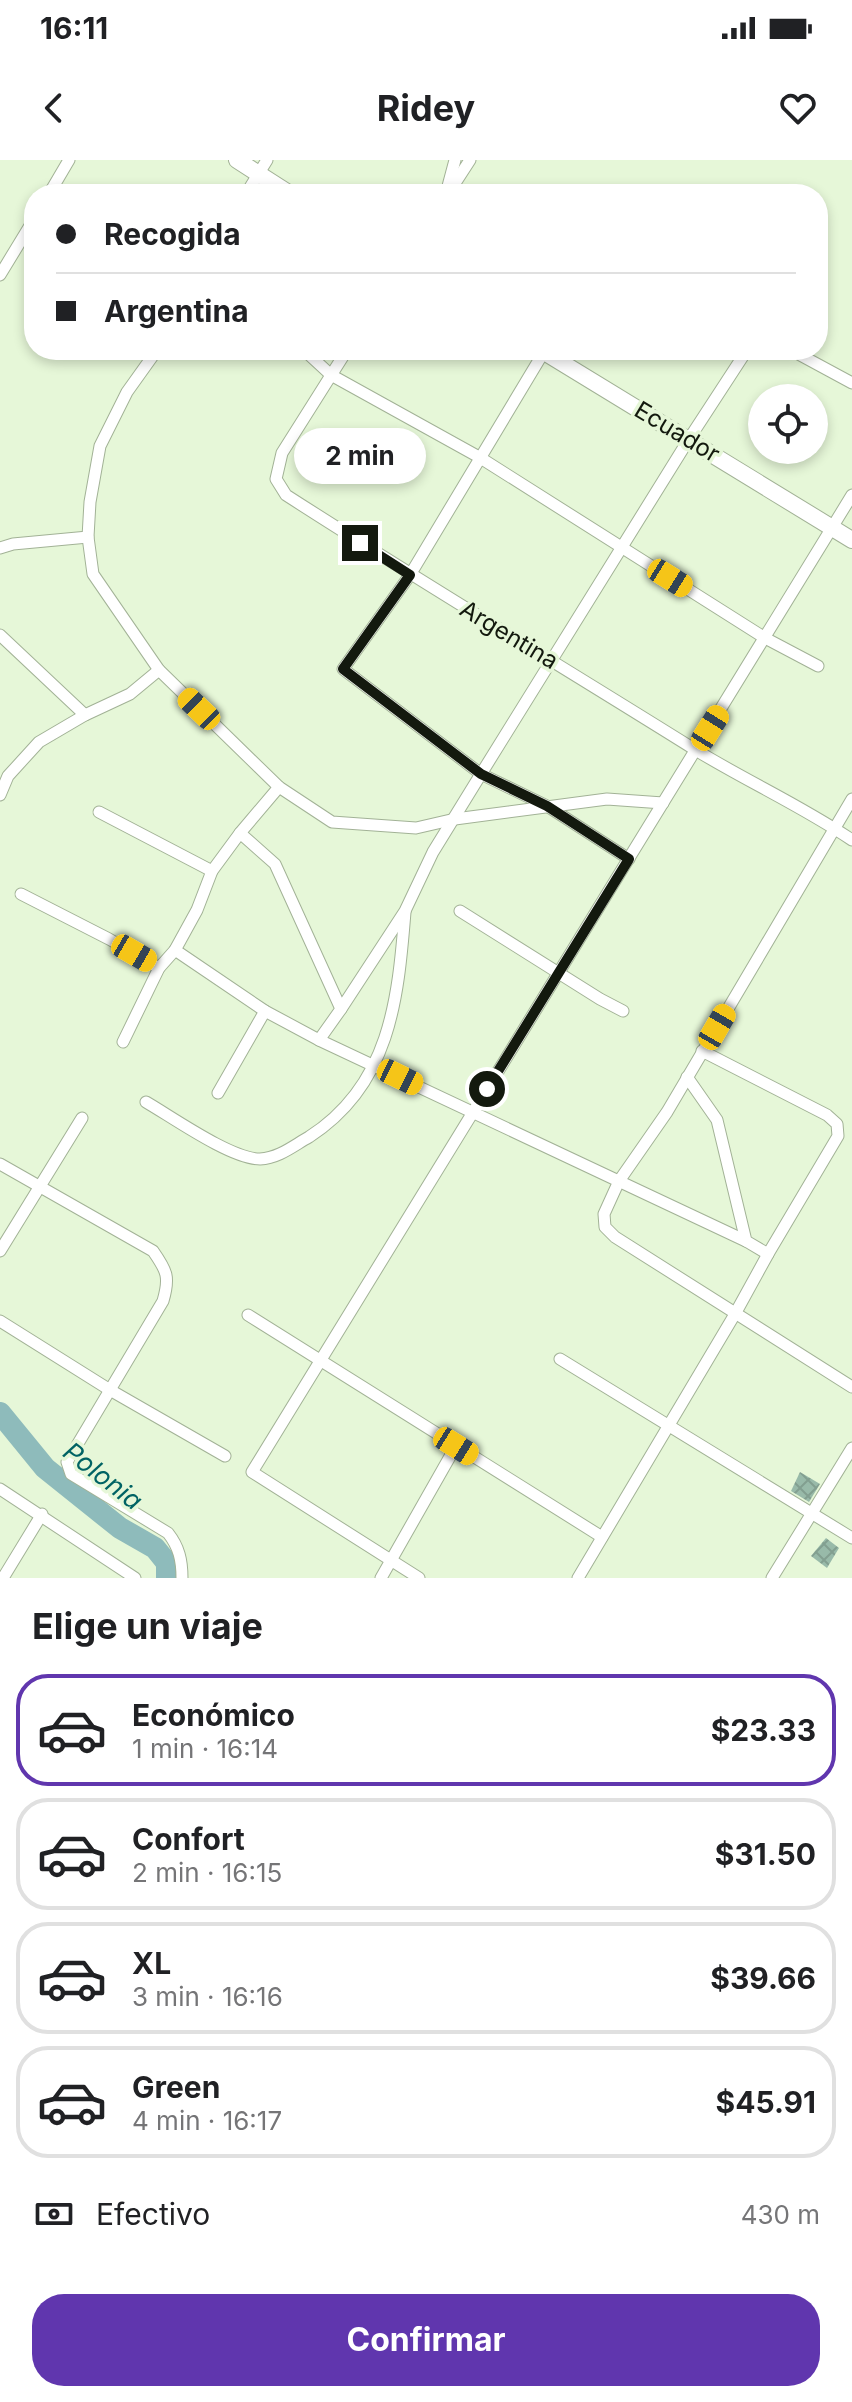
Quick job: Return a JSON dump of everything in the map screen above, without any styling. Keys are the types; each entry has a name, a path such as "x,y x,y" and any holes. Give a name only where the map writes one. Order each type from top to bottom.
{"street":[{"path":"55,184 69,160"},
{"path":"237,160 263,167 280,184"},
{"path":"449,184 455,160"},
{"path":"454,184 470,160"},
{"path":"252,184 263,167"},
{"path":"0,275 24,235"},
{"path":"150,360 127,392 100,446 90,502 88,537 93,574 159,670 279,787 332,822 416,828 455,819 607,799 663,803"},
{"path":"315,360 331,375 479,457 765,638 818,666"},
{"name":"Argentina","path":"341,360 282,453 276,479 286,495 410,575 696,750 852,840"},
{"path":"538,360 410,575 343,669 481,774 547,806 629,859"},
{"name":"Ecuador","path":"558,360 852,540"},
{"path":"319,1040 405,911 433,852 740,360"},
{"path":"809,360 852,383"},
{"path":"419,1578 252,1472 852,495"},
{"path":"0,548 88,537"},
{"path":"0,635 85,715"},
{"path":"0,795 8,776 39,742 85,715 130,694 159,670"},
{"path":"123,1042 159,968 175,950 197,910 212,871 279,787"},
{"path":"852,799 667,1112 619,1181 604,1214 605,1227 615,1237 852,1387"},
{"path":"99,812 212,871"},
{"path":"240,833 275,864 341,1009"},
{"path":"21,894 159,968"},
{"path":"146,1102 234,1153 258,1159 281,1155 320,1129 345,1108 376,1066 400,984 405,911"},
{"path":"460,911 623,1011"},
{"path":"175,950 265,1011 319,1040 768,1254"},
{"path":"218,1093 265,1011"},
{"path":"578,1578 838,1136 837,1124 827,1115 702,1051"},
{"path":"687,1077 717,1120 746,1241"},
{"path":"0,1251 82,1118"},
{"path":"0,1164 153,1251 165,1268 168,1284 163,1301 67,1462 71,1474 168,1533 180,1555 182,1578"},
{"path":"248,1315 602,1537"},
{"path":"0,1321 110,1390 225,1456"},
{"path":"560,1359 852,1538"},
{"path":"381,1578 456,1446"},
{"path":"772,1578 852,1448"},
{"path":"0,1489 135,1578"},
{"path":"3,1578 42,1514"}],"building":[{"path":"800,1472 820,1484 809,1502 791,1491"},
{"path":"826,1538 839,1548 827,1568 811,1556"}],"waterway":[{"name":"Polonia","path":"0,1413 45,1468 120,1528 155,1548 167,1563 167,1578"}],"route":[{"path":"360,543 410,575 343,669 481,774 547,806 629,859 487,1089"}]}
